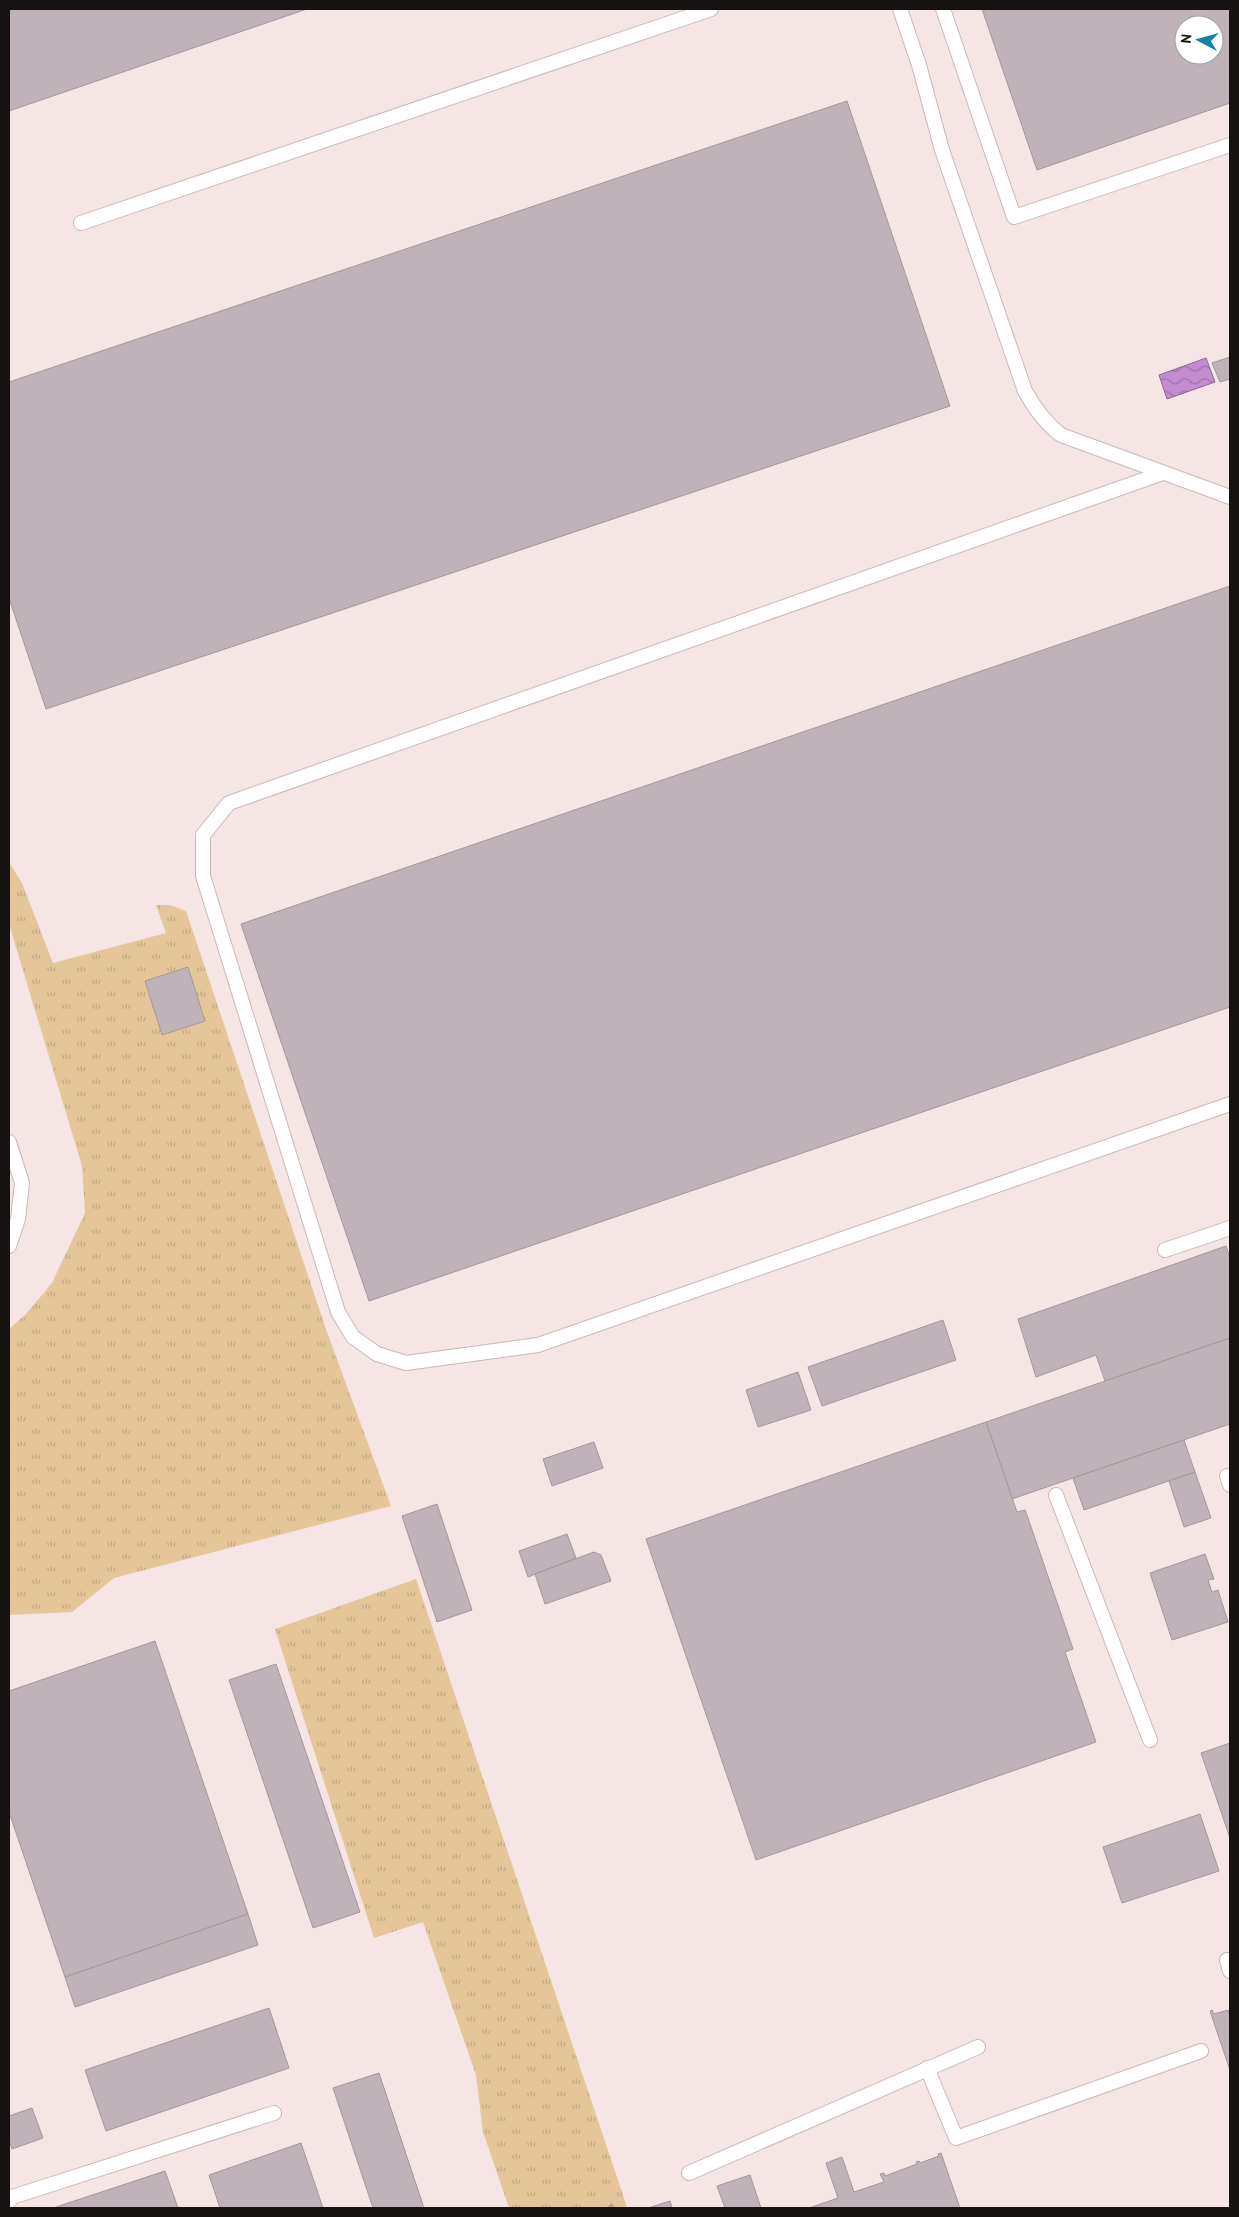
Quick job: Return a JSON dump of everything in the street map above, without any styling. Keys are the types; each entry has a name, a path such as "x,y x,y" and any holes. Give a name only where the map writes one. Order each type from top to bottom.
{"lane":[{"path":"81,223 712,9"},
{"path":"900,9 919,65 942,150 1025,391 1035,409 1048,426 1061,435 1230,497"},
{"path":"943,9 1014,217 1230,145"},
{"path":"1163,473 229,803 203,835 203,876 338,1312 353,1337 377,1354 406,1363 538,1346 1230,1104"},
{"path":"9,1142 22,1183 18,1219 9,1246"},
{"path":"1165,1250 1230,1228"},
{"path":"1056,1495 1150,1740"},
{"path":"688,2173 978,2047"},
{"path":"927,2068 956,2138 1201,2051"},
{"path":"9,2202 12,2197 274,2113"}],"green space":[{"path":"9,862 22,883 53,963 166,933 156,905 170,905 186,911 327,1332 391,1506 114,1578 72,1612 9,1615 9,1329 26,1314 52,1283 85,1213 82,1166 9,924"},
{"path":"416,1579 624,2198 599,2208 509,2208 483,2132 476,2075 423,1922 374,1938 275,1629"},
{"path":"624,2198 627,2208 599,2208"}],"water":[{"path":"1206,358 1215,382 1167,399 1159,375"}],"building":[{"path":"9,9 307,9 9,111"},
{"path":"982,9 1230,9 1230,103 1037,170"},
{"path":"847,101 950,406 46,709 9,598 9,382"},
{"path":"1230,357 1230,379 1220,382 1212,363"},
{"path":"1230,586 1230,1007 369,1301 241,924"},
{"path":"188,967 205,1021 162,1035 145,981"},
{"path":"1226,1246 1230,1258 1230,1338 1105,1381 1096,1355 1036,1377 1018,1319"},
{"path":"943,1320 956,1360 822,1406 808,1367"},
{"path":"1230,1338 1230,1424 1012,1499 986,1422"},
{"path":"798,1372 811,1410 758,1427 746,1390"},
{"path":"986,1422 1017,1512 1025,1510 1028,1518 1073,1649 1065,1652 1096,1742 756,1860 646,1539"},
{"path":"1184,1440 1195,1472 1084,1510 1073,1478"},
{"path":"594,1442 603,1468 552,1486 543,1459"},
{"path":"1195,1472 1211,1518 1184,1527 1169,1481"},
{"path":"437,1504 472,1610 437,1622 402,1516"},
{"path":"567,1534 576,1558 528,1577 519,1551"},
{"path":"594,1552 601,1555 611,1581 545,1604 535,1574"},
{"path":"1205,1554 1214,1579 1208,1580 1212,1592 1218,1590 1228,1622 1172,1640 1150,1573"},
{"path":"155,1641 248,1914 65,1977 9,1812 9,1691"},
{"path":"276,1664 360,1912 313,1928 229,1680"},
{"path":"1230,1743 1230,1838 1201,1753"},
{"path":"1200,1814 1219,1871 1122,1903 1103,1847"},
{"path":"248,1914 258,1945 75,2007 65,1977"},
{"path":"269,2008 289,2068 106,2131 85,2070"},
{"path":"1212,2010 1214,2014 1228,2010 1230,2017 1230,2070 1210,2011"},
{"path":"379,2073 424,2208 373,2208 333,2088"},
{"path":"32,2108 43,2138 12,2149 9,2140 9,2116"},
{"path":"301,2143 323,2208 220,2208 209,2175"},
{"path":"941,2153 960,2208 809,2208 838,2198 826,2163 842,2157 854,2192 884,2182 880,2174 884,2173 885,2176 917,2164 916,2162 919,2161 920,2163 939,2156 938,2154"},
{"path":"165,2171 178,2208 53,2208"},
{"path":"750,2175 761,2208 725,2208 717,2186"},
{"path":"670,2201 672,2208 648,2208"}]}
